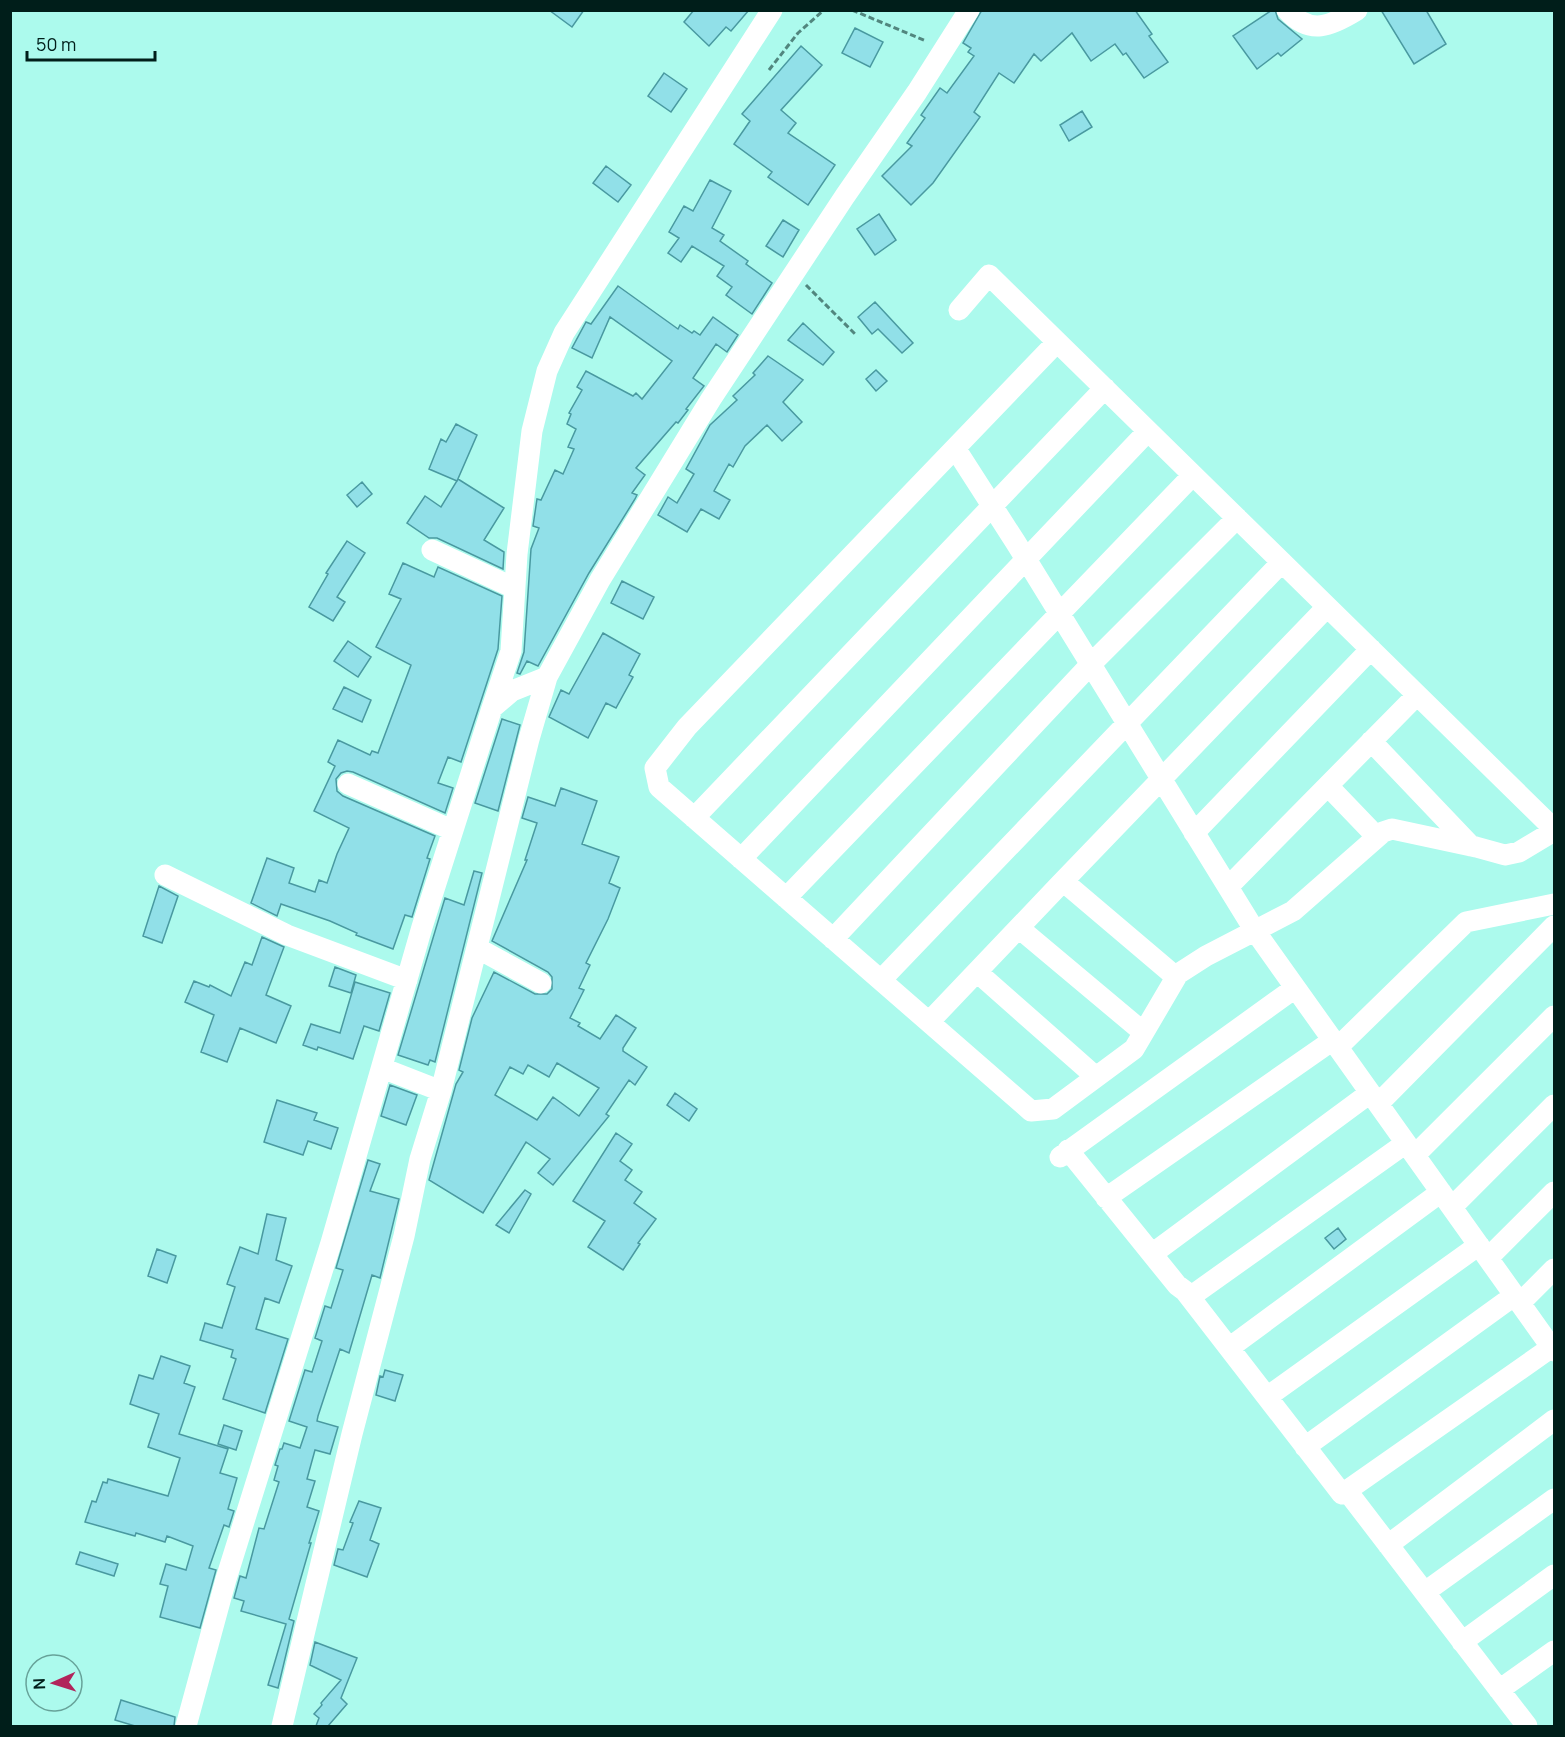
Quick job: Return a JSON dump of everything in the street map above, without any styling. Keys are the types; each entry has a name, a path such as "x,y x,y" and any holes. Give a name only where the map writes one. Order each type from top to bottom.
{"street":[{"path":"186,1726 226,1579 331,1243 452,830 511,651 514,588 532,431 541,391 554,353 564,333 772,10"},
{"path":"282,1726 352,1434 404,1236 420,1159 441,1091 529,739 547,677 620,546 717,390 969,10"},
{"path":"1287,10 1301,23 1315,27 1332,23 1357,10"},
{"path":"959,309 989,275 1554,830 1519,852 1505,855 1392,829 1383,832 1293,911 1206,956 1176,977 1134,1049 1053,1109 1031,1112 659,787 655,768 687,727 1057,342"},
{"path":"694,818 1105,388"},
{"path":"741,859 1148,431"},
{"path":"955,448 1255,931 1553,1349 1342,1494 1190,1297 1177,1285 1106,1198 1064,1154 1295,988"},
{"path":"786,898 1193,475"},
{"path":"833,939 1091,664 1237,518"},
{"path":"432,550 514,588"},
{"path":"881,980 1282,562"},
{"path":"929,1022 1327,607"},
{"path":"1194,833 1371,650"},
{"path":"492,708 513,691 547,677"},
{"path":"1228,887 1417,695"},
{"path":"1371,741 1471,846"},
{"path":"348,784 452,830"},
{"path":"1328,786 1377,837"},
{"path":"165,875 200,894 287,934 407,980"},
{"path":"1064,882 1176,977"},
{"path":"1106,1198 1335,1044 1466,922 1554,904"},
{"path":"1152,1254 1374,1098 1554,926"},
{"path":"1019,928 1143,1032"},
{"path":"477,948 541,983"},
{"path":"977,972 1096,1077"},
{"path":"1190,1297 1411,1149 1554,1016"},
{"path":"382,1068 441,1091"},
{"path":"1229,1348 1447,1199 1554,1105"},
{"path":"1267,1397 1484,1252 1554,1192"},
{"path":"1305,1447 1518,1299 1554,1269"},
{"path":"1388,1545 1554,1420"},
{"path":"1347,1491 1527,1726"},
{"path":"1425,1592 1554,1499"},
{"path":"1462,1642 1554,1575"},
{"path":"1499,1690 1554,1651"}],"path":[{"path":"769,70 798,33 824,10"},
{"path":"852,10 945,47"},
{"path":"795,273 856,335"}],"building":[{"path":"549,10 584,10 572,27"},
{"path":"694,10 749,10 731,31 726,27 709,46 684,22"},
{"path":"982,10 1135,10 1152,34 1149,36 1168,62 1144,78 1126,53 1123,55 1115,44 1091,61 1072,33 1041,61 1034,54 1014,83 999,73 974,112 980,117 933,183 911,205 882,176 912,146 907,143 925,118 921,115 940,88 947,93 974,56 968,52 971,48 963,43"},
{"path":"1275,10 1278,19 1302,39 1281,56 1278,53 1257,69 1233,36"},
{"path":"1381,10 1426,10 1446,44 1414,64"},
{"path":"855,28 883,42 870,67 842,53"},
{"path":"801,46 822,65 781,110 796,123 788,133 835,165 808,205 768,177 772,172 734,144 750,121 742,114"},
{"path":"664,73 687,89 671,112 648,96"},
{"path":"1082,111 1092,127 1069,141 1060,125"},
{"path":"606,166 631,185 618,202 593,183"},
{"path":"710,180 731,191 712,228 724,235 720,241 748,261 746,264 772,283 752,314 726,295 732,287 717,276 724,266 692,246 681,262 668,253 679,238 669,232 684,206 693,211"},
{"path":"879,214 896,240 875,255 857,229"},
{"path":"783,220 799,230 783,257 766,246"},
{"path":"618,286 678,329 680,325 700,335 713,317 738,335 727,352 716,344 693,378 704,386 678,423 676,422 636,468 645,475 632,493 637,495 635,499 589,573 538,666 527,661 520,674 517,673 524,652 531,549 539,528 533,526 537,499 541,500 555,470 563,474 574,449 568,447 576,429 567,424 571,414 569,413 582,390 577,387 586,371 633,396 636,393 642,399 672,361 610,317 592,358 572,348 586,322 591,324"},
{"path":"875,302 913,343 902,353 878,329 872,334 858,317"},
{"path":"803,323 834,352 823,365 788,340"},
{"path":"768,356 803,380 783,402 802,422 782,441 767,425 745,446 733,467 729,464 714,491 730,500 719,519 701,509 687,532 658,515 668,497 677,503 694,474 686,469 710,425 737,400 733,396 755,375 753,373"},
{"path":"876,370 887,381 876,391 866,379"},
{"path":"456,424 477,435 457,481 429,469 441,439 446,442"},
{"path":"458,479 504,508 484,540 504,552 503,569 437,538 429,538 407,523 425,496 441,507"},
{"path":"362,482 372,494 357,507 347,495"},
{"path":"347,541 365,553 337,597 345,602 333,621 309,607 328,574 326,573"},
{"path":"403,563 434,577 438,567 502,596 498,649 461,762 448,757 438,783 453,788 445,813 353,772 341,773 336,779 337,791 343,796 435,836 412,917 405,915 393,949 356,935 357,933 330,921 281,904 277,916 251,903 267,858 294,868 289,883 315,892 319,880 327,883 349,828 314,811 335,766 328,762 338,740 370,755 372,751 378,753 411,665 376,647 401,599 389,594"},
{"path":"622,581 654,597 643,619 611,603"},
{"path":"603,633 640,654 629,675 633,677 616,708 606,703 588,738 549,717 561,690 569,694"},
{"path":"348,641 371,657 358,677 334,661"},
{"path":"344,687 371,700 362,722 333,709"},
{"path":"502,719 520,725 498,811 475,803"},
{"path":"561,788 597,801 582,844 619,857 609,883 620,888 608,919 586,963 590,965 579,988 584,990 570,1018 580,1023 578,1026 600,1039 616,1015 636,1028 623,1051 647,1067 635,1085 629,1080 606,1114 609,1116 553,1185 538,1173 550,1159 526,1142 483,1213 429,1180 456,1084 463,1072 459,1070 472,1018 494,972 535,994 547,994 552,989 552,977 548,972 492,941 527,860 525,860 537,823 522,818 528,797 555,806","holes":["557,1063 599,1088 579,1116 553,1097 537,1120 495,1095 510,1067 523,1074 528,1065 549,1077"]},
{"path":"474,871 482,873 435,1062 430,1060 428,1065 398,1055 445,898 464,905"},
{"path":"159,886 178,896 162,943 143,936"},
{"path":"262,937 284,947 266,995 291,1006 276,1043 240,1028 227,1062 201,1052 214,1015 185,1002 194,981 209,987 210,985 231,996 245,962 252,965"},
{"path":"335,967 356,975 351,993 329,986"},
{"path":"355,982 390,993 379,1031 364,1026 353,1059 318,1047 317,1050 303,1045 311,1024 340,1033"},
{"path":"390,1085 417,1095 406,1125 381,1116"},
{"path":"675,1093 697,1109 689,1121 667,1105"},
{"path":"277,1100 317,1113 314,1120 338,1128 331,1149 308,1141 303,1155 264,1142"},
{"path":"616,1133 632,1144 620,1161 632,1170 625,1180 642,1192 634,1203 656,1219 638,1243 640,1244 623,1270 588,1247 605,1221 573,1201"},
{"path":"368,1160 380,1164 370,1191 399,1199 380,1278 372,1275 349,1353 340,1349 318,1416 317,1421 338,1427 330,1454 315,1450 307,1479 315,1481 307,1507 319,1511 289,1619 294,1621 278,1688 268,1685 286,1624 241,1611 244,1601 234,1598 240,1576 246,1578 259,1528 264,1529 279,1482 274,1480 278,1466 275,1465 280,1449 284,1443 300,1448 307,1427 289,1421 305,1370 312,1372 322,1341 315,1338 325,1306 331,1308 343,1270 336,1268"},
{"path":"525,1190 531,1194 509,1233 496,1225"},
{"path":"267,1214 286,1218 276,1260 292,1266 279,1303 265,1298 256,1329 288,1339 265,1413 223,1399 236,1359 231,1357 233,1350 200,1340 205,1323 222,1328 235,1287 227,1284 240,1247 258,1254"},
{"path":"1338,1228 1346,1239 1334,1249 1325,1238"},
{"path":"157,1249 176,1256 167,1283 148,1276"},
{"path":"161,1356 190,1366 184,1383 195,1387 179,1434 228,1449 220,1473 237,1478 228,1509 234,1511 229,1527 224,1525 209,1568 216,1570 200,1628 160,1617 168,1586 160,1584 166,1564 186,1570 193,1546 167,1536 165,1542 85,1522 92,1501 96,1502 103,1482 107,1483 108,1479 168,1496 180,1458 148,1447 159,1414 130,1404 139,1375 153,1379"},
{"path":"385,1370 403,1375 395,1401 376,1395 380,1376 383,1377"},
{"path":"224,1425 242,1431 236,1450 218,1444"},
{"path":"359,1501 381,1508 370,1540 379,1544 367,1577 334,1565 338,1549 343,1550 353,1523 350,1522"},
{"path":"80,1552 118,1564 114,1576 76,1564"},
{"path":"315,1642 357,1658 341,1698 347,1704 328,1726 316,1726 319,1718 314,1714 341,1680 310,1665"},
{"path":"121,1700 175,1717 174,1726 135,1726 115,1720"}]}
